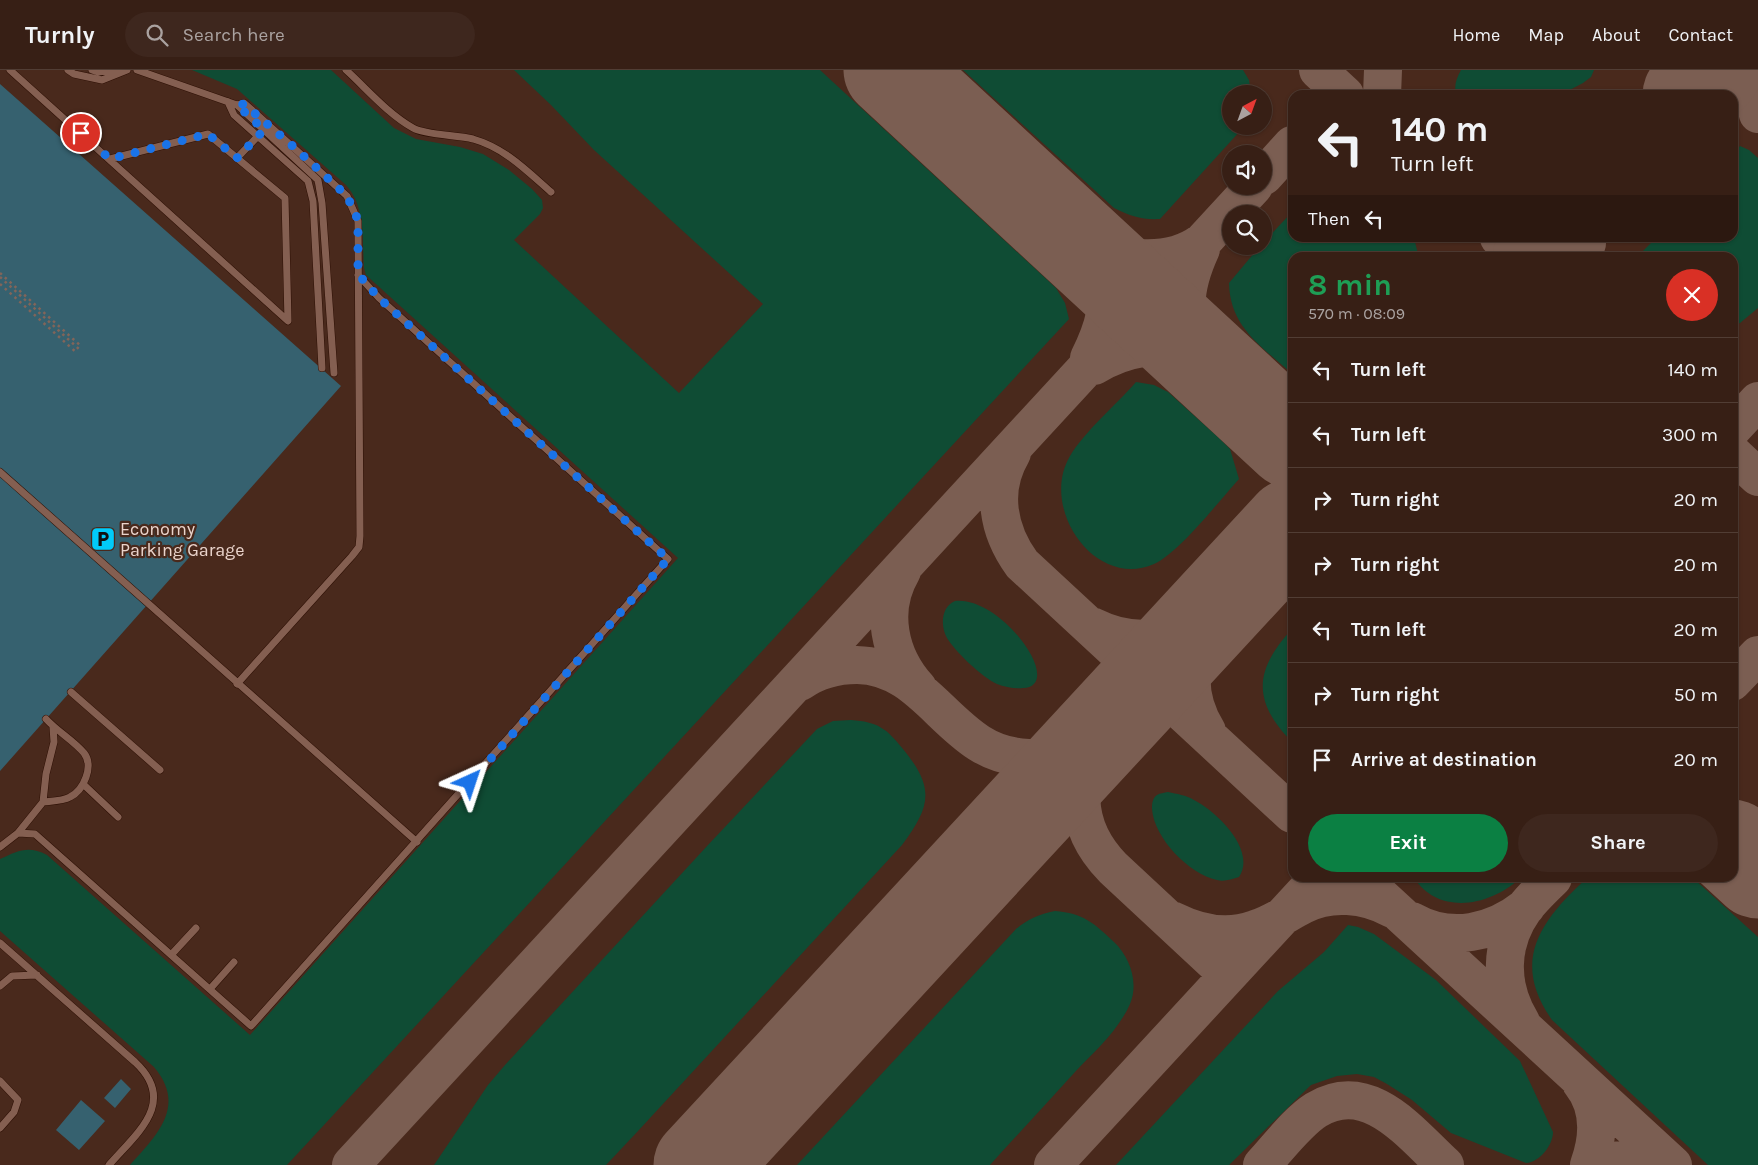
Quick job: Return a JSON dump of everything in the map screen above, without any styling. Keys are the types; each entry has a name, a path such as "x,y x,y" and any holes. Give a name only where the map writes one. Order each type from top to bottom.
{"lane":[{"path":"10,70 288,321 285,198 208,134 110,159"},
{"path":"68,70 74,74 102,80 127,70"},
{"path":"92,70 98,72 114,70"},
{"path":"137,70 237,105 318,180 322,203 334,373"},
{"path":"346,70 394,114 414,129 473,139 498,149 551,192"},
{"path":"228,102 234,115 308,181 312,194 322,368"},
{"path":"237,105 244,104 347,196 358,220 360,536 358,547 237,684"},
{"path":"237,158 264,130"},
{"path":"18,833 35,834 251,1026 668,559 379,298 358,274"},
{"path":"0,472 417,842"},
{"path":"71,692 160,770"},
{"path":"44,802 69,798 76,794 83,784 88,768 86,755 46,719"},
{"path":"0,847 18,833 44,802 46,774 54,742 53,727"},
{"path":"83,784 118,817"},
{"path":"171,955 196,928"},
{"path":"0,943 141,1068 152,1086 154,1104 152,1112 146,1122 108,1165"},
{"path":"210,989 234,962"},
{"path":"0,986 12,976 37,976"},
{"path":"0,1081 18,1100 14,1112 0,1128"}],"path":[{"path":"0,273 81,348 0,278"},
{"path":"0,284 77,353"}],"green space":[{"path":"192,70 331,70 394,128 416,139 460,147 483,154 509,170 542,200 543,208 540,214 514,240 679,393 763,304 594,150 514,70 820,70 1056,288 1065,303 1069,319 287,1165 130,1165 150,1143 164,1119 168,1107 168,1095 164,1081 154,1067 0,931 0,859 23,850 34,850 47,855 250,1035 678,558 366,275 360,214 357,203 346,185 237,89"},
{"path":"963,70 1243,70 1250,85 1222,85 1222,135 1236,135 1227,145 1222,145 1222,151 1160,219 1142,218 1114,208"},
{"path":"1461,70 1594,70 1591,77 1570,90 1455,90"},
{"path":"1740,146 1749,150 1758,158 1758,308 1738,324 1738,252 1642,252 1652,242 1738,242 1738,149"},
{"path":"1288,216 1288,242 1415,242 1418,252 1288,252 1288,370 1259,345 1241,324 1231,299 1229,283 1252,255 1272,255 1272,233"},
{"path":"1136,382 1154,385 1168,392 1220,439 1230,449 1239,479 1175,549 1154,564 1132,569 1112,565 1093,555 1078,539 1067,520 1062,498 1062,477 1070,456 1076,447"},
{"path":"955,601 973,603 991,612 1009,626 1023,642 1033,658 1037,673 1034,683 1023,688 1010,688 997,684 984,676 964,658 949,641 943,625 946,608"},
{"path":"1288,634 1288,737 1270,713 1264,699 1265,672 1270,658"},
{"path":"851,720 868,722 881,727 897,742 913,763 924,786 925,797 919,819 902,845 638,1131 606,1165 434,1165 488,1085 505,1065 708,845 817,729 833,721"},
{"path":"1168,792 1188,797 1203,805 1232,832 1243,855 1243,866 1239,877 1222,881 1206,876 1185,863 1166,843 1154,820 1152,809 1155,796"},
{"path":"1418,882 1515,882 1495,895 1466,903 1451,902 1437,898"},
{"path":"1583,882 1697,882 1758,937 1758,1165 1708,1165 1552,1020 1540,999 1533,979 1532,960 1536,943 1545,926 1556,910"},
{"path":"1055,911 1073,914 1088,920 1120,948 1131,971 1134,988 1133,996 1125,1014 1098,1049 990,1165 797,1165 1016,929 1034,917"},
{"path":"1348,925 1374,934 1436,980 1520,1061 1553,1132 1551,1142 1545,1152 1536,1160 1526,1163 1451,1133 1412,1100 1387,1084 1374,1077 1357,1074 1337,1076 1311,1085 1229,1165 1116,1165 1278,991 1324,952"}],"building":[{"name":"Economy Parking Garage","path":"0,84 341,386 0,771"},
{"path":"121,1079 131,1089 115,1108 104,1098"},
{"path":"81,1100 105,1121 79,1150 56,1130"}],"taxiway":[{"path":"1318,70 1340,90"},
{"path":"1382,90 1383,70"},
{"path":"1686,90 1708,70"},
{"path":"1749,70 1750,87 1758,114"},
{"path":"1272,167 1288,149"},
{"path":"993,168 1072,242 1096,270 1103,284 1106,299 1105,316 1089,358"},
{"path":"351,1165 1246,195"},
{"path":"1074,234 1087,243 1103,250 1137,258 1172,256 1202,242"},
{"path":"1503,242 1514,252"},
{"path":"1575,252 1576,242"},
{"path":"1201,249 1189,282 1187,312 1196,340 1217,367"},
{"path":"1094,366 1117,355 1142,348 1155,347 1180,351 1192,356 1210,368 1288,441"},
{"path":"1738,423 1758,401"},
{"path":"1012,453 1001,481 1000,510 1007,538 1022,564 1288,810"},
{"path":"1738,459 1758,477"},
{"path":"1094,627 1108,633 1138,639 1152,638 1180,631 1206,614 1288,526"},
{"path":"902,571 891,601 889,617 891,632 900,662 918,688"},
{"path":"1207,731 1199,716 1194,700 1192,669 1195,653 1201,638 1220,610"},
{"path":"1738,676 1758,655"},
{"path":"800,682 813,674 834,667 857,665 877,668 894,674 909,683 979,743 1003,754 1029,758 1055,755 1080,745 1104,726 1140,687"},
{"path":"1109,729 1088,763 1083,781 1081,799 1090,835 1099,852 1113,868 1228,975"},
{"path":"1738,857 1758,875"},
{"path":"1053,1165 1314,882"},
{"path":"1365,882 1673,1165"},
{"path":"1521,1022 1514,1008 1506,980 1506,951 1510,936 1524,909 1549,882"},
{"path":"1174,921 1204,932 1235,934 1261,927 1313,901 1336,896 1359,897 1392,909"},
{"path":"1412,921 1442,932 1471,932 1486,929 1500,923 1526,907"},
{"path":"1581,1083 1592,1102 1596,1123 1595,1144 1589,1165"},
{"path":"1262,1165 1295,1128 1316,1110 1335,1102 1354,1101 1371,1105 1403,1125 1445,1165"},
{"path":"1602,1165 1626,1159 1650,1160 1667,1165"}],"runway":[{"path":"891,70 1288,437"},
{"path":"1695,90 1714,70"},
{"path":"1546,252 1555,242"},
{"path":"701,1165 1288,530"},
{"path":"1738,853 1758,871"}],"place":[{"name":"Economy Parking Garage","path":"103,539"}],"route":[{"path":"81,133 110,159 208,134 237,158 264,130 237,105 244,104 347,196 358,220 358,274 379,298 668,559 470,782"}]}
